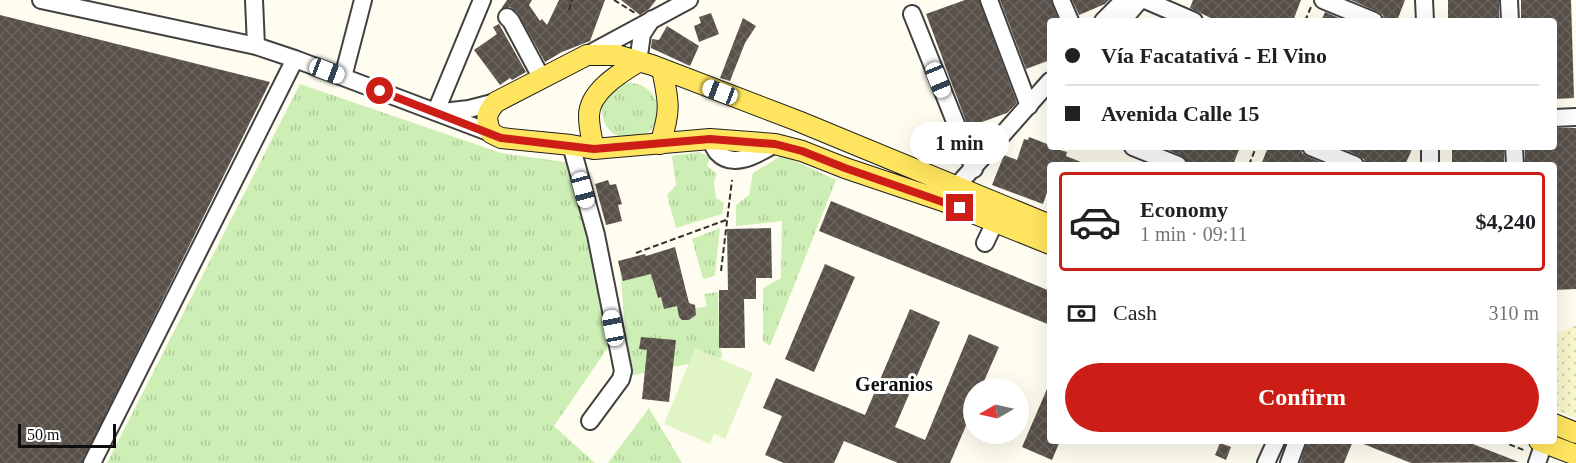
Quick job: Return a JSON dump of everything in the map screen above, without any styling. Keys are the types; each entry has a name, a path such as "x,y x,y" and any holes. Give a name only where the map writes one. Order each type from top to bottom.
{"main road":[{"path":"1047,224 798,121 662,69 617,55 587,55 496,102 488,111 486,120 491,133 501,138 594,149 710,139 775,144 802,151 943,201 1047,243"},
{"path":"594,149 588,114 593,102 611,79 638,62"},
{"path":"660,144 667,122 669,103 662,69"},
{"path":"1557,425 1576,433"},
{"path":"1546,444 1576,456"}],"street":[{"path":"41,0 256,46 491,133"},
{"path":"343,77 363,0"},
{"path":"438,112 482,0"},
{"path":"587,55 687,0"},
{"path":"989,0 1029,106"},
{"path":"1062,0 1069,18"},
{"path":"1106,18 1124,0"},
{"path":"1125,18 1140,0"},
{"path":"1145,0 1187,18"},
{"path":"1323,0 1367,18"},
{"path":"1424,0 1425,18"},
{"path":"1509,0 1510,18"},
{"path":"250,2 256,46"},
{"path":"912,14 974,169"},
{"path":"507,17 542,79"},
{"path":"638,62 642,34 652,19"},
{"path":"92,463 295,59"},
{"path":"956,187 1047,85"},
{"path":"438,112 470,109 496,102"},
{"path":"1557,118 1576,117"},
{"path":"571,145 596,235 623,370 621,379 590,421"},
{"path":"1140,150 1170,162"},
{"path":"1318,150 1348,162"},
{"path":"985,243 995,222"},
{"path":"1266,463 1275,444"},
{"path":"1288,463 1297,444"},
{"path":"1537,463 1541,444"}],"path":[{"path":"569,10 572,0"},
{"path":"614,0 633,12 652,19"},
{"path":"1306,18 1313,0"},
{"path":"721,271 732,180"},
{"path":"636,253 726,220"}],"green space":[{"path":"630,83 641,85 650,91 656,100 658,111 656,122 650,131 641,137 630,139 619,137 610,131 604,122 602,111 604,100 610,91 619,85"},
{"path":"300,84 501,153 578,164 613,340 554,426 595,463 107,463"},
{"path":"699,152 710,157 707,166 717,174 714,182 716,198 724,203 722,214 676,228 667,195 676,185 672,156"},
{"path":"782,155 836,180 770,346 763,341 763,288 781,278 782,221 736,226 736,205 749,195 753,173"},
{"path":"720,228 715,276 703,279 692,239"},
{"path":"654,258 680,312 707,306 704,294 718,292 719,338 722,357 629,376 620,267"},
{"path":"1576,325 1576,418 1557,411 1557,334"},
{"path":"695,348 753,373 725,439 714,434 710,444 664,424"},
{"path":"649,408 682,463 608,463"}],"building":[{"path":"507,0 532,0 529,5 540,21 542,19 547,25 559,0 605,0 590,41 562,52 545,62 518,14 510,7 501,9"},
{"path":"621,0 656,0 640,15"},
{"path":"965,0 979,0 1017,103 1007,113 968,127 926,14"},
{"path":"1000,0 1051,0 1058,18 1047,18 1047,61 1026,69"},
{"path":"1072,0 1109,0 1079,15"},
{"path":"1193,0 1301,0 1294,18 1211,18 1190,8"},
{"path":"1351,0 1405,0 1398,18 1384,18 1378,12"},
{"path":"1448,0 1499,0 1499,18 1448,18"},
{"path":"1521,0 1571,0 1574,98 1557,99 1557,18 1521,18"},
{"path":"1325,12 1339,18 1322,18"},
{"path":"711,13 719,34 699,42 694,26 701,23 699,17"},
{"path":"0,15 270,82 82,463 0,463"},
{"path":"743,18 756,26 745,43 730,81 720,78"},
{"path":"499,24 526,72 500,85 474,50 497,34 493,27"},
{"path":"667,26 699,46 690,66 651,48 652,39 659,40"},
{"path":"1557,128 1576,128 1576,289 1557,290 1557,162 1525,162 1525,150 1557,150"},
{"path":"1029,137 1047,144 1047,150 1067,152 1066,156 1081,162 1047,162 1047,193 1043,204 992,185 1004,155 1017,160 1024,139 1028,140"},
{"path":"1168,150 1239,150 1234,162 1187,162 1182,156"},
{"path":"1267,150 1302,150 1302,153 1320,162 1262,162"},
{"path":"1346,150 1412,150 1406,162 1364,162 1359,156"},
{"path":"1452,150 1504,150 1504,162 1452,162"},
{"path":"608,180 610,185 616,184 622,204 618,205 622,221 606,225 595,184"},
{"path":"831,201 1047,290 1047,324 819,231"},
{"path":"771,228 772,278 756,278 756,299 744,299 745,348 719,348 719,290 728,290 727,229"},
{"path":"675,247 689,303 695,305 696,315 689,320 682,320 679,317 677,306 664,309 651,274 623,281 618,261 645,254 646,256"},
{"path":"825,264 855,277 814,372 785,359"},
{"path":"910,309 940,322 895,427 925,440 969,334 999,347 985,378 963,378 963,433 950,463 898,463 844,441 834,463 784,463 765,455 782,416 763,408 776,378 865,415"},
{"path":"641,337 676,340 669,402 642,399 647,350 639,349"},
{"path":"1047,389 1047,444 1059,444 1052,460 1022,447 1023,444 1029,444 1029,431"},
{"path":"1220,444 1231,447 1226,460 1215,455"},
{"path":"1306,444 1352,444 1344,463 1300,463"},
{"path":"1364,444 1473,444 1519,462 1411,463"}],"district":[{"name":"Geranios","path":"894,384"}],"route":[{"path":"380,91 501,138 594,149 710,139 775,144 802,151 960,208"}]}
